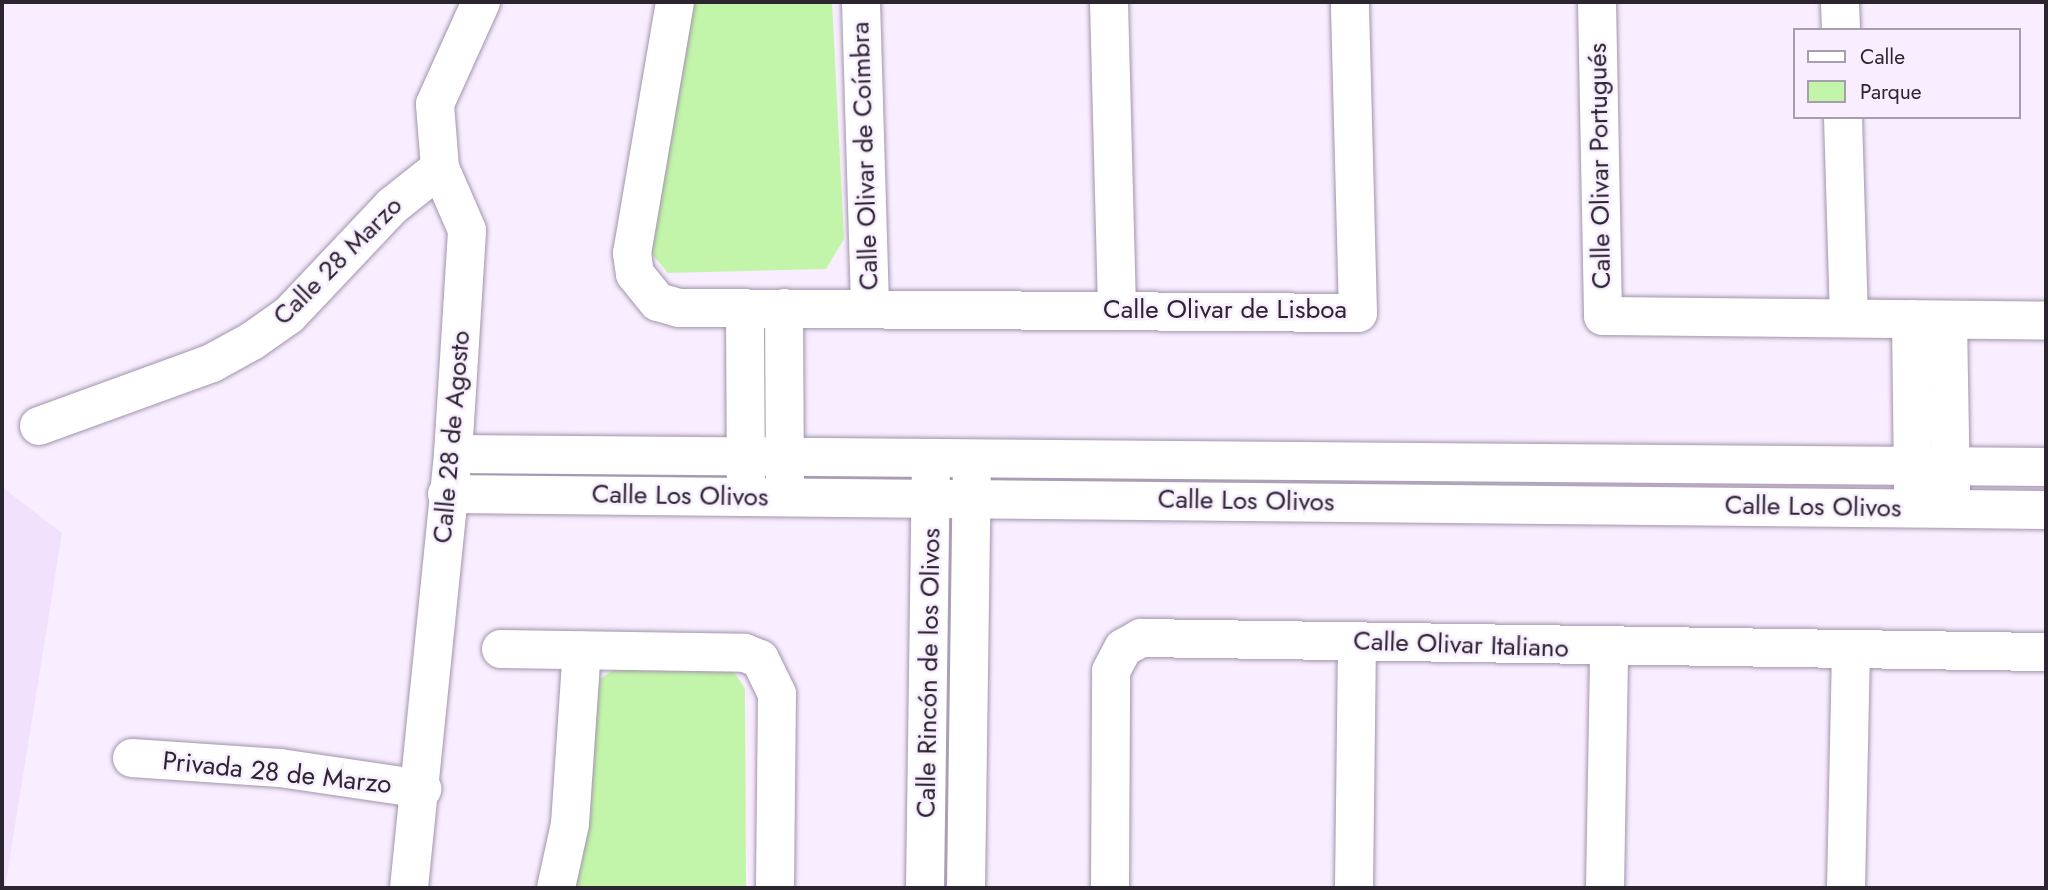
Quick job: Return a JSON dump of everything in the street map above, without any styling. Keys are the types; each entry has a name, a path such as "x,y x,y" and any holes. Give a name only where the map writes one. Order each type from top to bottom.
{"street":[{"name":"Calle 28 de Agosto","path":"409,888 422,789 447,494 453,454 467,230 440,168 435,104 481,2"},
{"name":"Calle Olivar de Lisboa","path":"675,2 633,264 658,302 745,309 1358,313 1350,2"},
{"name":"Calle Olivar de Coímbra","path":"861,2 870,309"},
{"path":"1109,2 1116,312"},
{"name":"Calle Olivar Portugués","path":"1597,2 1603,316 2046,321"},
{"path":"1840,2 1841,28"},
{"path":"1843,119 1849,317"},
{"name":"Calle 28 Marzo","path":"39,426 212,363 252,341 289,315 392,206 440,168"},
{"path":"745,309 746,497"},
{"path":"784,309 786,497"},
{"path":"1911,319 1913,508"},
{"path":"1948,321 1951,509"},
{"name":"Calle Los Olivos","path":"453,454 2046,467"},
{"name":"Calle Rincón de los Olivos","path":"925,888 932,458"},
{"name":"Calle Rincón de los Olivos","path":"966,888 972,458"},
{"name":"Calle Los Olivos","path":"447,494 2046,510"},
{"name":"Calle Olivar Italiano","path":"1110,888 1111,671 1123,648 1151,636 1609,649 2046,652"},
{"path":"1354,888 1357,642"},
{"path":"501,649 745,653 769,670 777,694 775,888"},
{"path":"1605,888 1609,649"},
{"path":"1846,888 1851,649"},
{"path":"556,888 570,824 582,650"},
{"name":"Privada 28 de Marzo","path":"132,758 280,768 422,789"}],"shaded area":[{"path":"2,487 62,533 5,888 2,888"}],"green space":[{"path":"691,2 832,2 844,239 826,269 668,273 647,248"},
{"path":"624,663 731,667 745,689 746,888 572,888 600,679"}]}
